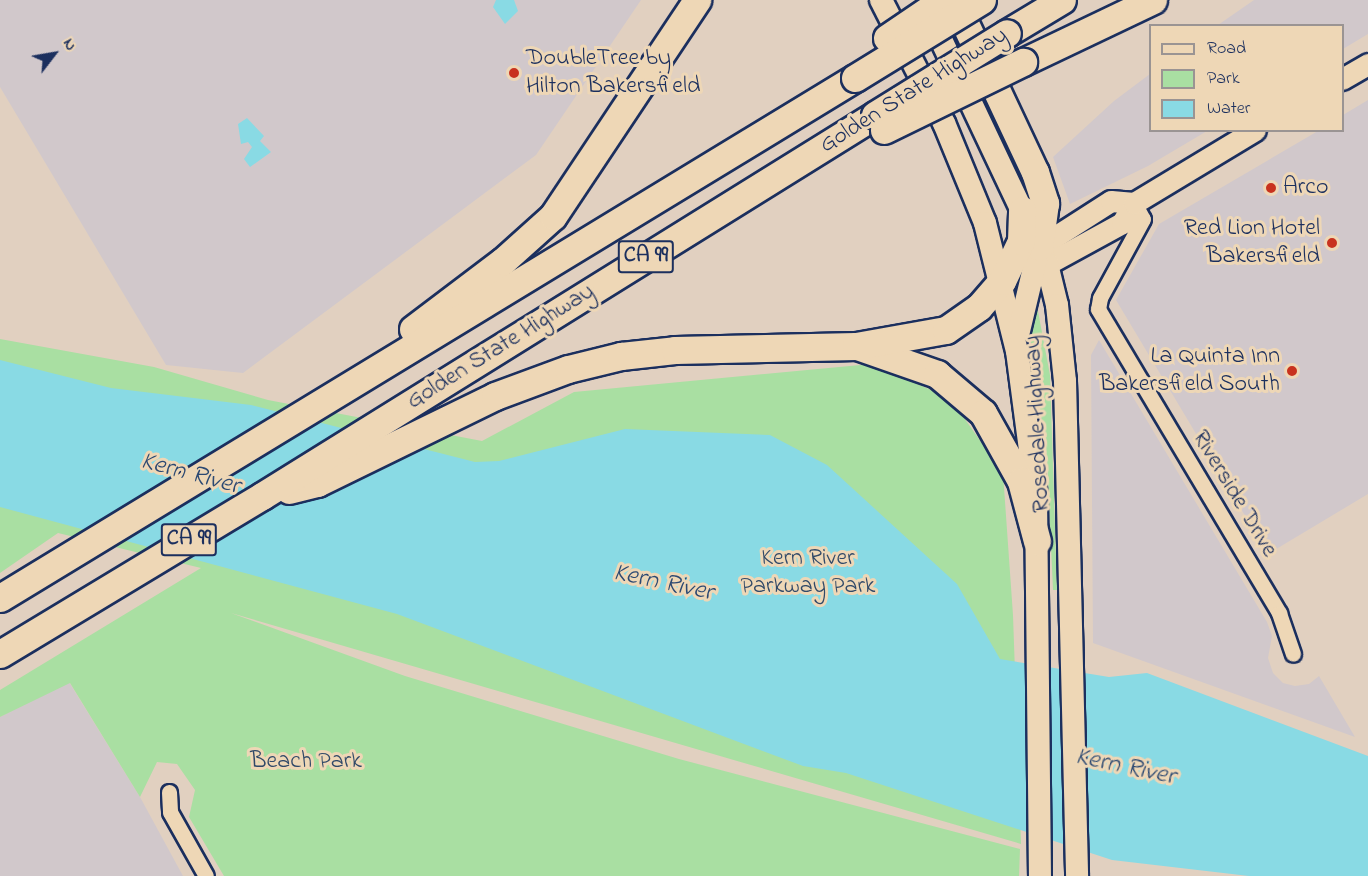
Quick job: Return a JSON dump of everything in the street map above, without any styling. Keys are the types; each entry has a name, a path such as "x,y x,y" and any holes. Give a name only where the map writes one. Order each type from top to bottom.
{"highway":[{"path":"340,391 386,350 504,261 553,216 698,0"},
{"path":"850,72 943,0"},
{"path":"262,496 317,483 495,396 568,369 621,356 695,349 856,346 946,330 979,306 1002,281 1035,255 1045,203 1035,172 954,0"},
{"name":"Golden State Highway","path":"0,598 702,171 850,72 982,0"},
{"name":"Golden State Highway","path":"0,654 262,496 447,379 845,134 880,123 1007,33 1062,0"},
{"path":"880,123 1023,62 1153,0"},
{"path":"1022,210 1035,255"},
{"path":"856,346 937,374 983,413 1021,481 1037,541"}],"main road":[{"name":"Rosedale Highway","path":"881,0 944,123 985,223 1002,281 1017,351 1028,416 1037,541 1040,617 1040,876"},
{"path":"922,0 1022,210"},
{"path":"1344,78 1368,64"},
{"path":"1017,351 1024,297 1035,255 1111,201 1134,203 1252,132"},
{"path":"985,223 1035,255"},
{"name":"Rosedale Highway","path":"1035,255 1064,343 1076,870"}],"street":[{"name":"Riverside Drive","path":"1134,203 1143,219 1100,298 1098,309 1278,613 1293,654"},
{"path":"169,792 170,812 206,876"}],"shaded area":[{"path":"0,0 641,0 536,155 243,373 166,365 0,87"},
{"path":"1254,0 1368,0 1368,34 1344,48 1344,24 1219,24"},
{"path":"1149,75 1149,132 1205,132 1148,166 1070,204 1053,157 1114,101"},
{"path":"1368,100 1368,494 1268,554 1116,300 1159,224 1316,132 1344,132 1344,114"},
{"path":"1099,340 1267,622 1272,636 1268,658 1273,673 1283,683 1295,686 1309,684 1319,676 1355,737 1093,643 1091,355"},
{"path":"69,682 140,797 183,876 0,876 0,717"}],"green space":[{"path":"1037,306 1050,375 1057,590 1053,590 1047,458 1029,328 1031,307"},
{"name":"Kern River Parkway Park","path":"0,339 154,367 268,400 482,441 574,392 871,364 950,398 1003,473 1013,615 1021,844 231,613 405,676 679,759 1020,849 1019,876 224,876 189,817 195,790 177,764 157,762 140,797 70,683 0,717 0,690 201,568 58,533 0,573"}],"water":[{"path":"496,0 514,0 518,11 505,24 493,7"},
{"path":"247,118 264,136 260,141 271,152 250,167 244,159 252,147 248,142 241,144 238,124"},
{"name":"Kern River","path":"0,360 111,388 251,405 475,462 499,461 625,429 770,435 827,465 957,584 1000,659 1109,677 1147,673 1368,756 1368,876 1249,876 1112,860 846,773 803,766 397,614 0,507"}],"place":[{"name":"DoubleTree by Hilton Bakersfield","path":"514,73"},
{"name":"Arco","path":"1271,188"},
{"name":"Red Lion Hotel Bakersfield","path":"1332,243"},
{"name":"La Quinta Inn Bakersfield South","path":"1292,371"}],"park label":[{"name":"Beach Park","path":"306,762"}]}
